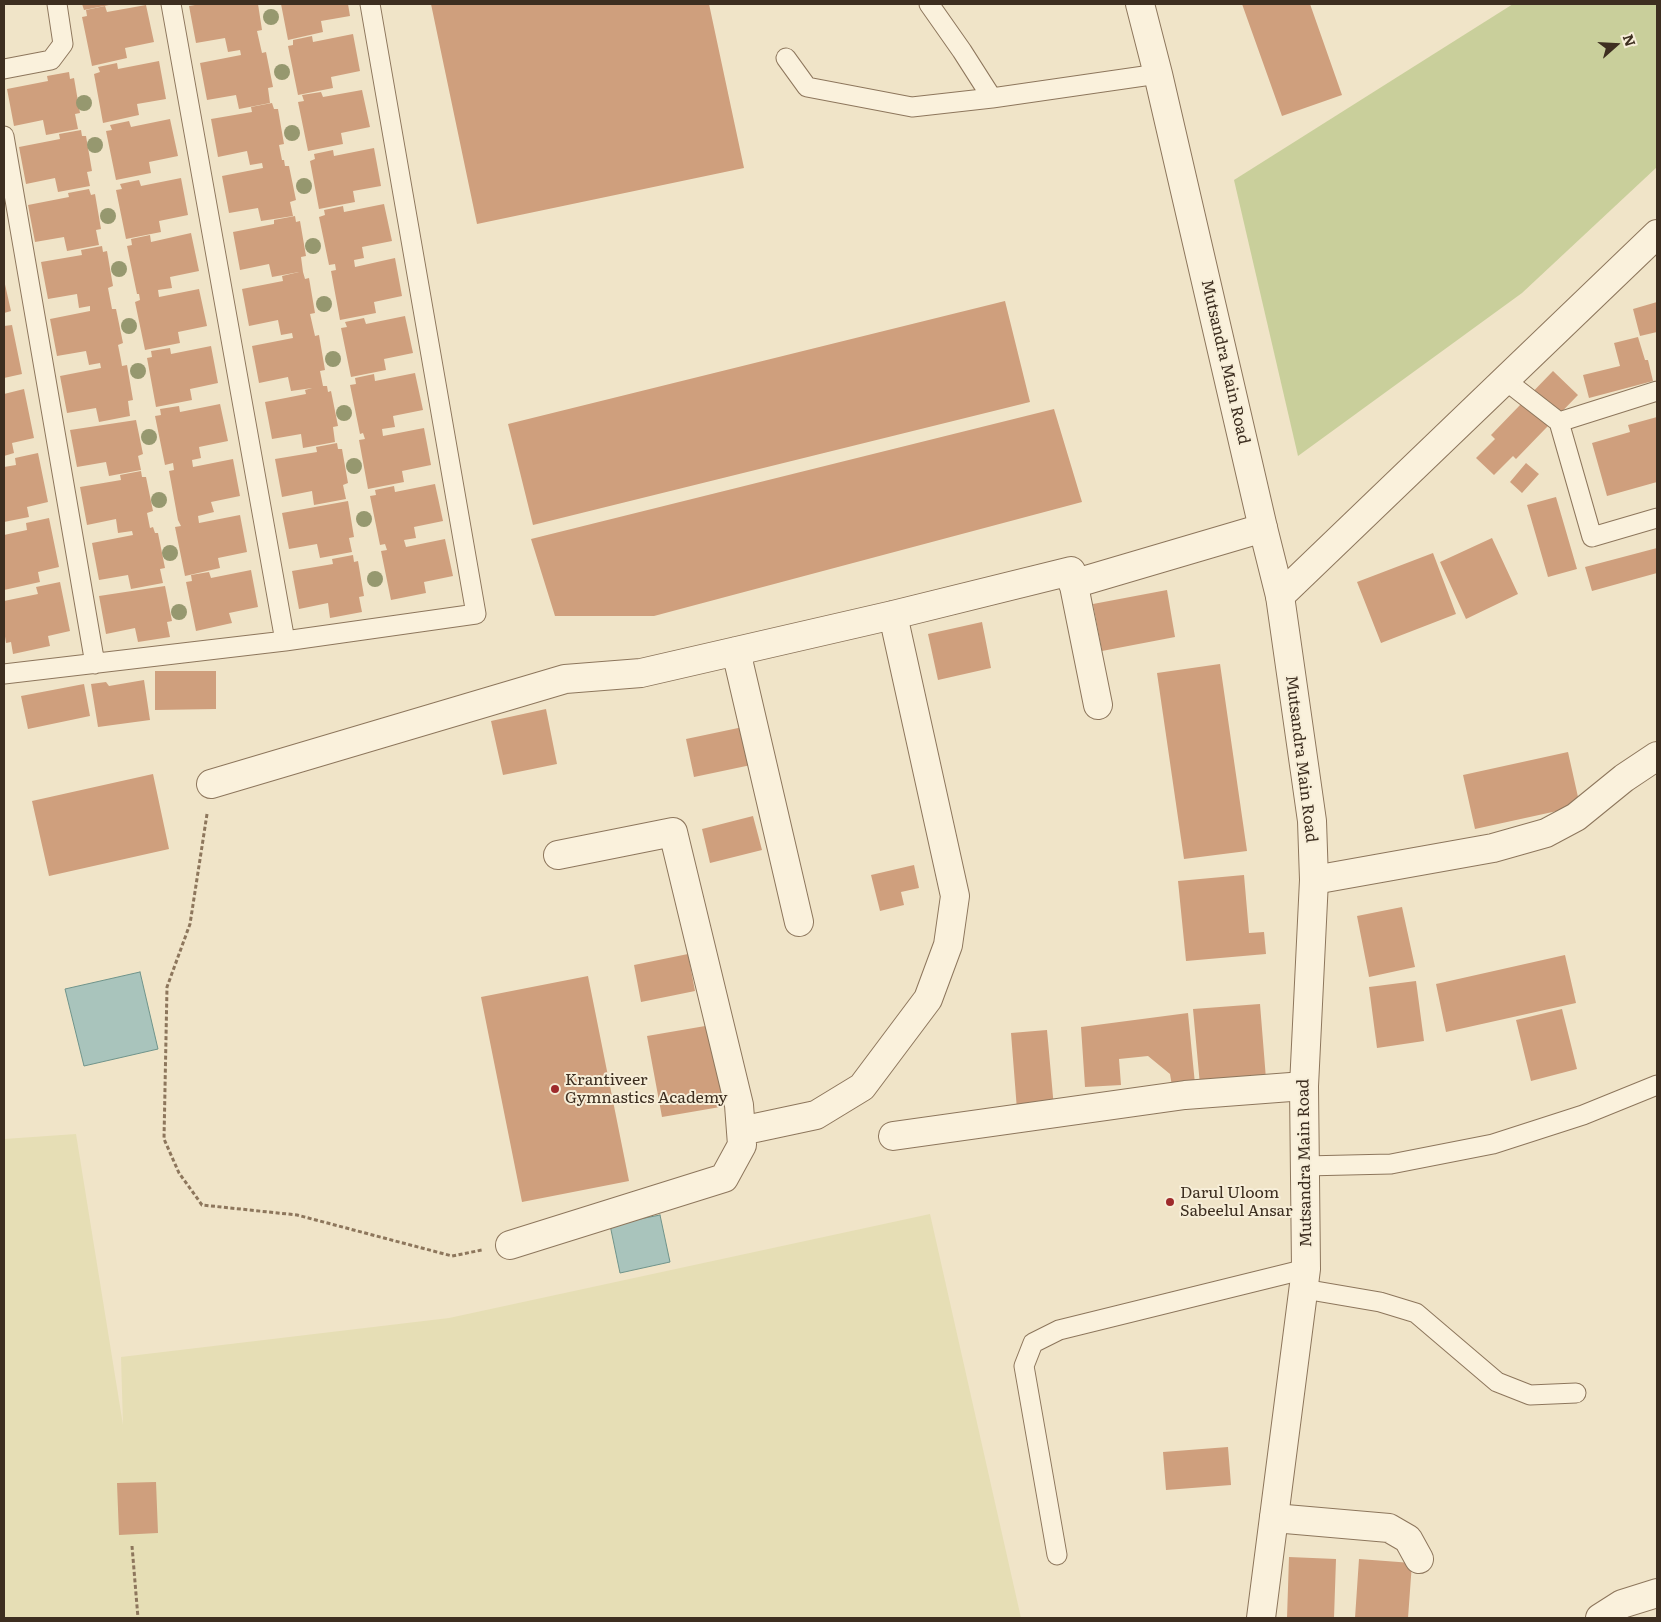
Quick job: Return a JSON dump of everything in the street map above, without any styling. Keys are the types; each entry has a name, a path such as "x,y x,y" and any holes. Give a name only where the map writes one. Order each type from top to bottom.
{"street":[{"name":"Mutsandra Main Road","path":"1140,4 1280,596 1312,822 1314,880 1304,1086 1305,1279 1261,1618"},
{"path":"1280,596 1657,234"},
{"path":"1073,584 1263,528"},
{"path":"211,784 565,679 641,673 893,615 1071,571 1098,705"},
{"path":"741,1131 816,1115 862,1087 928,999 948,945 955,896 893,615"},
{"path":"736,651 799,922"},
{"path":"1314,880 1493,848 1546,833 1576,816 1624,778 1657,756"},
{"path":"510,1245 724,1178 742,1145 739,1105 673,832 558,855"},
{"path":"893,1136 1184,1095 1304,1086"},
{"path":"1274,1518 1389,1528 1408,1540 1419,1559"},
{"path":"1600,1618 1622,1604 1657,1593"}],"lane":[{"path":"4,69 51,60 63,44 57,4"},
{"path":"171,4 285,641"},
{"path":"4,674 285,641 476,614 370,4"},
{"path":"929,4 992,98"},
{"path":"786,58 807,87 912,107 992,98 1158,74"},
{"path":"4,136 95,664"},
{"path":"1506,380 1559,422 1592,537 1657,518"},
{"path":"1559,422 1657,392"},
{"path":"1305,1166 1390,1164 1492,1144 1583,1115 1657,1085"},
{"path":"1057,1555 1024,1366 1033,1343 1059,1330 1305,1279 1416,1313 1497,1382 1530,1395 1576,1393"}],"path":[{"path":"211,784 190,924 167,987 164,1139 179,1173 202,1206 297,1215 452,1256 510,1245"},
{"path":"132,1546 138,1618"}],"shaded area":[{"path":"76,1134 123,1425 121,1357 449,1318 930,1214 1021,1618 4,1618 4,1139"}],"green space":[{"path":"1513,4 1657,4 1657,167 1522,293 1298,456 1234,180"}],"water":[{"path":"140,972 158,1049 84,1066 65,989"},
{"path":"660,1215 670,1262 620,1273 610,1225"}],"building":[{"path":"82,4 109,4 109,5 84,10"},
{"path":"201,4 258,4 262,30 257,31 262,53 266,52 273,87 268,88 270,103 239,109 236,95 207,100 200,63 241,55 240,50 228,52 225,38 196,43 189,6"},
{"path":"281,4 348,4 350,16 321,21 323,32 288,40"},
{"path":"431,4 709,4 744,168 477,224"},
{"path":"1242,4 1310,4 1342,95 1282,116"},
{"path":"146,5 154,42 125,48 127,58 92,66 82,17 87,16 86,10 105,6 107,12"},
{"path":"353,34 360,71 331,77 333,88 298,95 288,46 293,45 293,40 312,36 313,42"},
{"path":"159,61 166,99 137,104 139,115 103,123 94,74 100,72 98,67 117,63 118,69"},
{"path":"69,72 70,79 74,78 80,113 75,114 78,129 46,135 43,120 14,126 7,89 48,81 47,76"},
{"path":"362,90 370,127 341,133 343,144 308,151 298,102 304,101 302,95 321,92 323,97"},
{"path":"272,103 274,109 278,109 284,144 279,145 282,160 284,160 285,166 289,166 296,200 290,202 293,216 261,221 258,208 229,213 222,176 263,168 262,163 250,165 247,151 218,157 211,119 252,112 251,107"},
{"path":"170,119 178,156 149,162 151,173 116,180 106,131 112,130 110,125 129,121 131,127"},
{"path":"81,130 82,136 86,136 92,171 87,172 90,186 58,192 55,178 26,184 19,147 60,139 59,134"},
{"path":"374,148 381,186 353,191 355,202 319,209 310,161 315,159 314,154 333,150 334,156"},
{"path":"181,178 188,215 159,221 161,232 126,239 116,190 122,189 120,184 139,180 141,186"},
{"path":"89,189 91,195 95,194 101,229 96,230 99,245 67,251 64,237 35,242 28,205 69,197 68,193"},
{"path":"384,204 392,241 362,247 364,258 354,260 355,267 395,258 402,296 374,302 376,313 340,320 331,271 336,270 335,264 329,265 319,217 325,215 324,210 343,206 344,212"},
{"path":"295,216 296,222 300,221 306,256 301,257 303,272 305,279 309,278 315,313 310,314 315,336 319,335 325,370 320,371 323,386 327,386 328,392 331,391 338,426 333,427 335,442 303,448 301,434 272,439 265,402 306,394 305,390 312,388 291,391 288,377 259,383 252,346 293,338 292,333 281,335 278,320 249,326 242,289 283,281 282,276 299,272 272,277 269,264 240,270 233,232 274,224 274,220"},
{"path":"191,233 199,271 170,277 172,288 158,290 159,297 199,289 207,326 178,332 180,343 145,350 135,302 140,300 139,294 137,294 127,246 132,245 131,239 150,235 151,242"},
{"path":"102,246 103,252 107,251 113,286 108,288 112,309 116,309 123,343 118,345 122,366 127,365 133,400 128,401 130,416 99,422 96,408 67,413 60,376 101,368 100,363 89,365 86,351 57,356 50,319 90,311 90,306 79,308 77,294 48,299 41,262 82,255 81,250"},
{"path":"4,280 11,311 4,313"},
{"path":"1005,301 1030,402 533,525 508,424"},
{"path":"1657,302 1657,332 1640,336 1633,309"},
{"path":"405,316 413,353 384,359 386,370 351,377 341,328 347,327 345,322 364,318 366,324"},
{"path":"12,325 22,374 4,378 4,326"},
{"path":"1638,337 1645,360 1648,360 1653,381 1589,398 1583,375 1620,366 1614,343"},
{"path":"211,346 218,383 190,389 192,400 156,407 147,358 152,357 151,351 170,348 171,354"},
{"path":"1553,371 1578,395 1516,459 1513,456 1494,475 1476,458 1495,439 1491,435"},
{"path":"415,373 423,410 393,416 395,427 382,429 383,436 424,428 431,465 402,471 404,482 368,489 359,440 365,439 363,433 360,434 350,385 356,384 355,378 374,374 375,381"},
{"path":"24,389 34,438 12,443 14,453 4,456 4,394"},
{"path":"220,404 228,441 199,447 201,458 192,460 193,467 233,459 240,496 211,502 214,512 198,516 199,523 240,515 247,552 218,558 220,568 185,576 175,527 181,526 178,520 169,471 174,470 173,463 165,465 155,416 161,415 160,409 179,406 180,412"},
{"path":"1054,409 1082,502 654,616 555,616 531,539"},
{"path":"1657,417 1657,482 1607,496 1592,443 1630,432 1628,425"},
{"path":"136,420 143,454 138,456 141,470 109,476 106,462 77,467 70,430"},
{"path":"337,443 338,449 342,449 348,483 343,485 346,499 314,505 312,491 282,497 275,459 317,452 316,447"},
{"path":"38,453 48,502 27,507 29,517 4,522 4,467 16,465 15,458"},
{"path":"1526,463 1539,474 1522,493 1510,482"},
{"path":"141,471 142,477 146,477 153,511 147,513 150,528 153,527 155,533 158,533 165,568 160,569 163,583 131,589 128,575 99,580 92,543 133,535 132,531 118,533 116,519 87,525 80,487 121,480 120,475"},
{"path":"435,484 443,521 414,527 416,538 404,540 406,547 445,539 453,576 424,582 426,593 391,600 381,551 387,550 385,544 380,545 370,496 376,495 375,490 394,486 395,492"},
{"path":"1556,497 1577,569 1548,577 1527,505"},
{"path":"348,501 354,537 349,538 352,552 320,558 317,544 289,549 282,513"},
{"path":"49,518 59,567 38,572 40,582 4,590 4,535 27,530 26,523"},
{"path":"1492,538 1518,594 1466,619 1440,562"},
{"path":"1657,548 1657,573 1592,591 1585,567"},
{"path":"1433,553 1456,614 1381,643 1357,582"},
{"path":"353,555 354,562 358,561 364,596 359,597 362,612 330,618 328,603 299,609 292,571 333,564 332,559"},
{"path":"251,570 258,607 229,613 232,623 196,631 186,582 192,581 191,575 209,572 211,578"},
{"path":"60,582 70,631 48,636 50,646 13,654 11,642 6,643 4,601 38,594 36,587"},
{"path":"165,586 172,621 167,622 170,637 138,642 135,628 106,634 99,596"},
{"path":"1167,590 1175,637 1102,651 1093,604"},
{"path":"982,622 991,668 938,680 928,634"},
{"path":"1220,664 1247,851 1184,859 1157,673"},
{"path":"155,671 216,671 216,709 155,710"},
{"path":"144,680 150,720 98,727 91,684 106,682 109,686"},
{"path":"84,684 90,716 28,729 21,696"},
{"path":"546,709 557,764 503,775 491,721"},
{"path":"743,727 751,765 694,777 686,739"},
{"path":"1568,752 1580,806 1475,829 1463,775"},
{"path":"153,774 169,849 49,876 32,801"},
{"path":"753,816 762,850 710,863 702,829"},
{"path":"914,865 919,888 901,892 904,905 880,911 871,875"},
{"path":"1244,875 1249,933 1264,932 1266,954 1186,961 1178,881"},
{"path":"1402,907 1415,967 1369,977 1357,916"},
{"path":"688,954 695,991 641,1002 634,965"},
{"path":"1565,955 1576,1003 1446,1032 1436,984"},
{"name":"Krantiveer Gymnastics Academy","path":"588,976 629,1181 522,1202 481,997"},
{"path":"1416,981 1424,1041 1377,1048 1369,987"},
{"path":"1260,1004 1266,1079 1200,1085 1193,1009"},
{"path":"1562,1009 1577,1069 1531,1081 1516,1020"},
{"path":"1188,1013 1195,1084 1172,1086 1170,1074 1148,1056 1119,1059 1121,1085 1085,1087 1081,1027"},
{"path":"711,1025 726,1106 662,1117 647,1036"},
{"path":"1047,1030 1054,1108 1017,1110 1011,1033"},
{"path":"1228,1447 1231,1485 1166,1490 1163,1452"},
{"path":"156,1482 158,1533 119,1535 117,1483"},
{"path":"1289,1557 1336,1559 1334,1618 1287,1618"},
{"path":"1359,1559 1412,1563 1408,1618 1355,1618"}],"place":[{"name":"Krantiveer Gymnastics Academy","path":"555,1089"},
{"name":"Darul Uloom Sabeelul Ansar","path":"1170,1202"}]}
